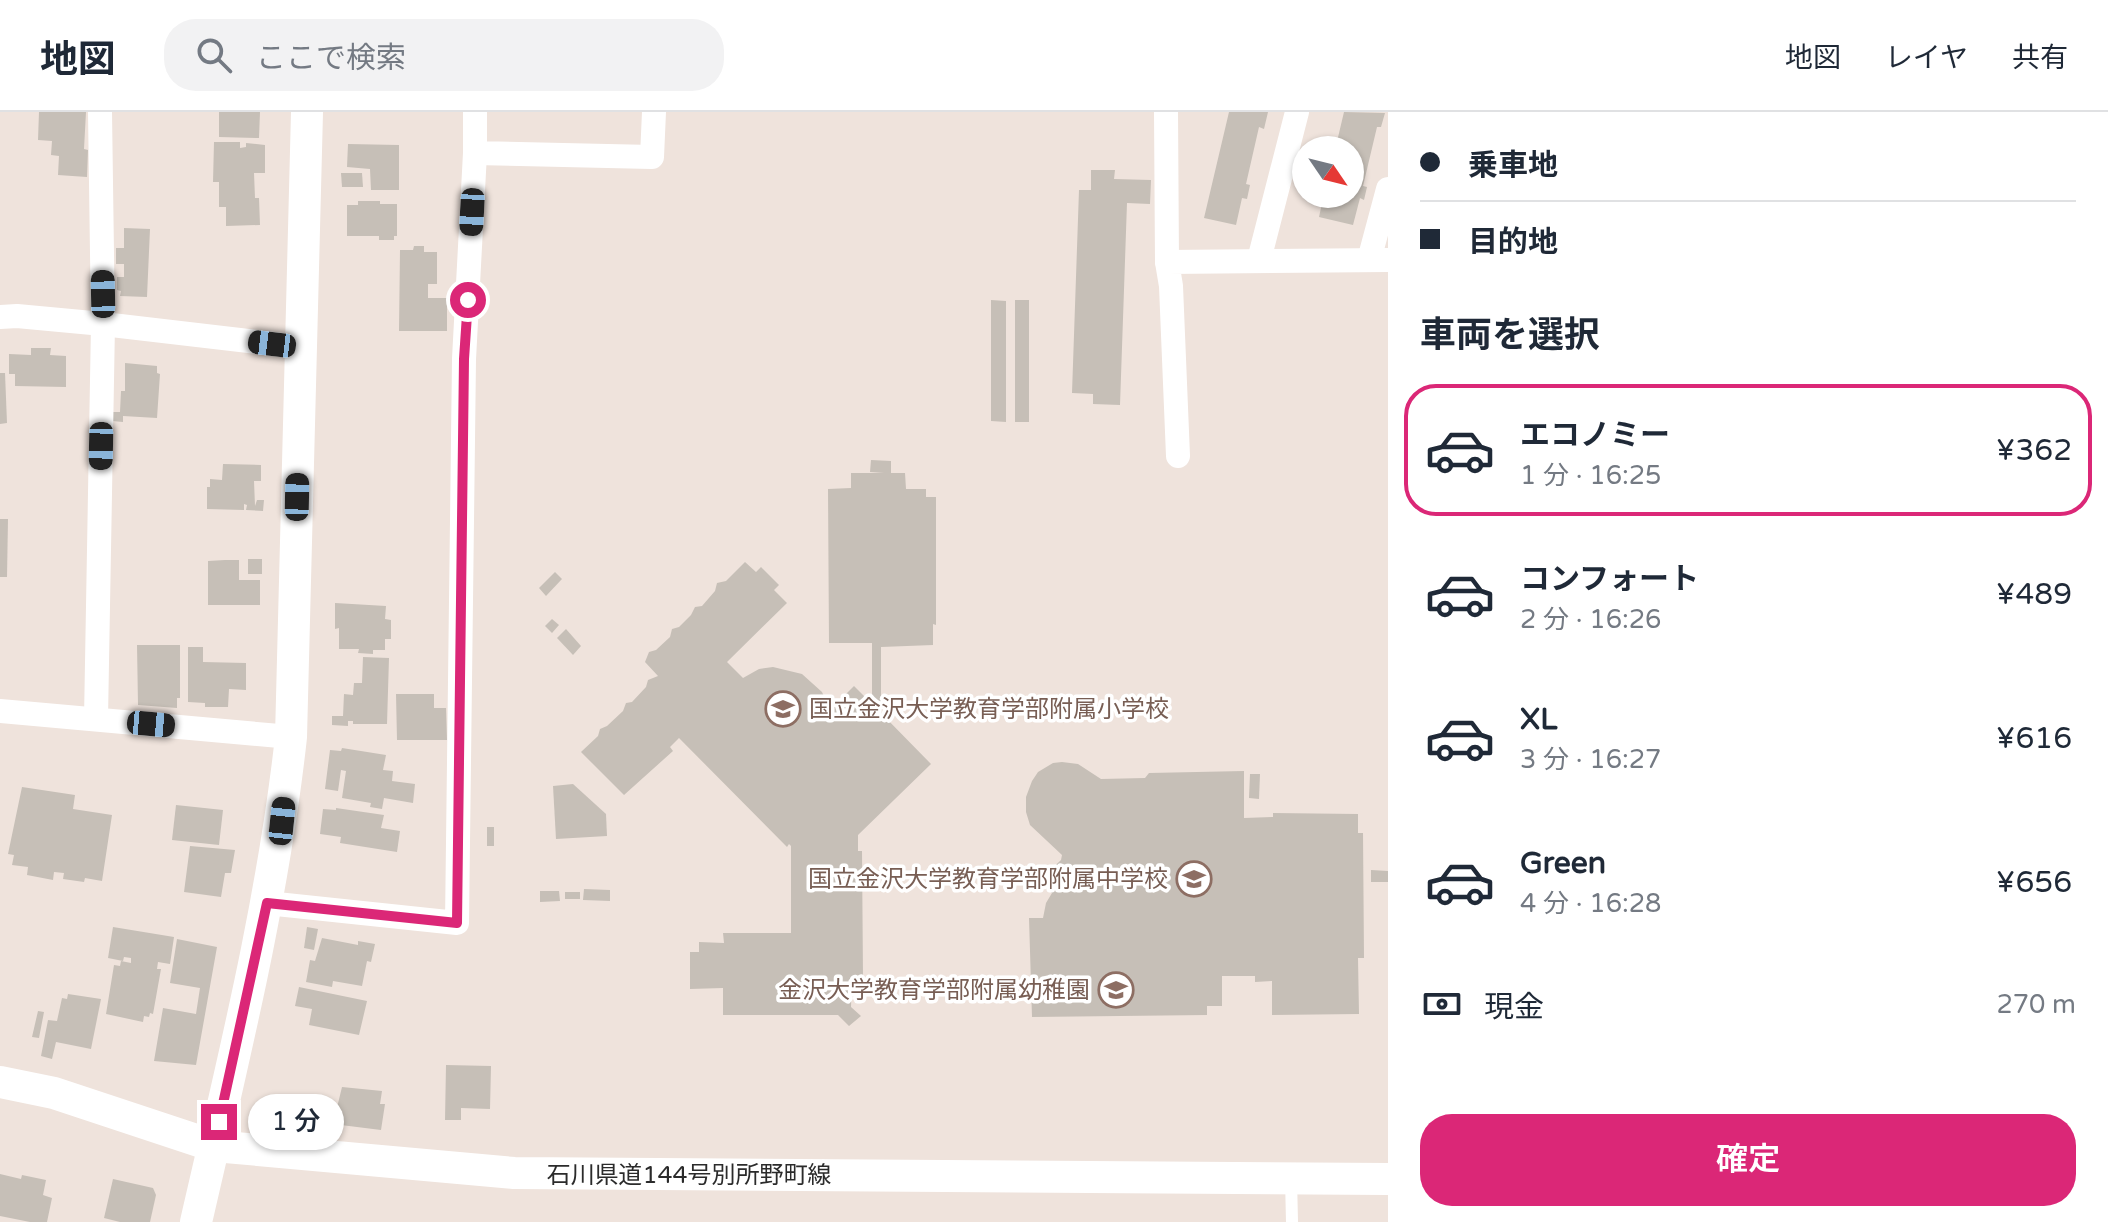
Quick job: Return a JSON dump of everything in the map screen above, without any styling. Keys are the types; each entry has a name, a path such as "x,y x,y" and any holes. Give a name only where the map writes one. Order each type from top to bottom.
{"main road":[{"path":"196,1222 267,903 282,821 291,737 307,112"},
{"name":"石川県道144号別所野町線","path":"0,1082 54,1093 214,1146 514,1173 1388,1179"}],"street":[{"path":"96,719 103,324 100,112"},
{"path":"267,903 457,923 464,359 475,112"},
{"path":"475,153 652,157 654,112"},
{"path":"1166,112 1167,262 1171,286 1178,456"},
{"path":"1259,260 1297,112"},
{"path":"1167,262 1379,260 1388,189"},
{"path":"0,317 103,324 300,347"},
{"path":"0,711 291,737"}],"lane":[{"path":"1291,1178 1292,1222"}],"building":[{"path":"39,112 86,112 84,149 88,150 87,177 58,175 59,156 51,155 52,141 38,140"},
{"path":"219,112 260,112 259,138 219,137"},
{"path":"1229,112 1268,112 1264,129 1259,127 1246,184 1250,185 1247,199 1242,198 1236,225 1204,218"},
{"path":"1344,112 1385,113 1381,127 1377,127 1364,182 1364,136 1338,136"},
{"path":"214,142 240,142 240,148 246,147 246,143 265,145 265,173 254,173 260,225 226,226 226,207 219,207 219,182 213,182"},
{"path":"348,144 399,145 399,190 371,190 370,169 347,167"},
{"path":"1091,170 1115,170 1114,179 1151,180 1150,204 1127,203 1120,405 1093,404 1093,394 1072,393 1079,190 1091,190"},
{"path":"341,173 362,173 363,187 342,187"},
{"path":"358,201 397,204 397,236 394,240 379,240 379,236 347,236 347,205 358,205"},
{"path":"1321,208 1357,208 1353,225 1319,217"},
{"path":"124,228 150,229 147,297 120,296 121,291 117,290 117,277 124,277 124,264 116,264 116,248 124,248"},
{"path":"414,246 424,246 424,252 437,252 437,284 428,284 428,298 447,298 447,331 399,331 400,250 413,250"},
{"path":"991,300 1006,301 1006,422 991,421"},
{"path":"1015,300 1029,300 1029,422 1015,422"},
{"path":"31,348 51,348 50,355 66,356 66,387 15,386 15,374 9,374 9,354 31,355"},
{"path":"125,363 157,366 157,373 160,374 157,418 123,416 123,422 112,421 113,412 120,412 121,391 125,391"},
{"path":"0,373 5,373 7,423 0,424"},
{"path":"871,460 891,461 891,473 905,473 906,489 926,489 926,497 936,497 936,625 933,624 933,645 881,647 881,713 931,764 858,835 858,851 862,851 863,978 852,977 851,1007 861,1016 849,1026 838,1015 723,1015 723,988 690,989 690,952 699,952 699,942 724,943 723,933 791,933 791,846 789,844 787,847 679,738 670,747 673,751 624,795 581,752 598,736 600,729 623,711 626,703 632,702 646,687 648,680 658,676 645,662 649,652 656,650 670,637 672,629 679,627 695,607 702,606 715,591 717,583 726,581 745,562 756,572 761,567 779,585 774,590 787,603 727,662 743,678 759,669 773,667 802,674 822,692 830,710 854,686 872,704 872,643 829,643 828,489 851,488 851,473 884,473 870,472"},
{"path":"223,464 261,465 261,481 254,481 255,506 257,500 264,500 263,511 246,510 247,505 244,504 244,510 207,509 207,487 210,487 210,479 222,480"},
{"path":"0,519 8,519 7,577 0,577"},
{"path":"248,559 262,559 262,574 248,574"},
{"path":"239,560 239,580 260,580 260,605 208,605 208,561"},
{"path":"555,572 562,579 546,596 539,588"},
{"path":"335,603 386,606 385,619 391,620 391,639 385,639 385,650 373,650 373,654 358,653 359,649 339,649"},
{"path":"552,619 559,625 552,633 545,626"},
{"path":"566,629 581,646 573,655 557,638"},
{"path":"137,645 180,645 180,698 177,698 177,708 138,705"},
{"path":"188,647 203,647 203,662 246,663 246,690 229,689 228,707 205,707 205,703 188,702"},
{"path":"363,657 389,658 387,724 353,724 353,721 348,721 348,726 332,725 332,716 343,716 344,694 353,695 354,683 362,683"},
{"path":"396,694 434,694 434,708 446,708 447,740 397,740"},
{"path":"342,748 386,755 383,770 393,771 392,781 415,784 413,803 384,798 382,809 370,807 371,803 342,798 346,771 341,770 338,791 325,789 330,750 341,751"},
{"path":"1053,763 1078,764 1101,779 1145,778 1149,773 1244,771 1244,818 1273,817 1273,813 1358,814 1358,833 1363,833 1364,958 1358,958 1359,1014 1272,1015 1272,981 1255,982 1255,976 1222,976 1222,1006 1207,1006 1207,1015 1032,1017 1029,918 1043,918 1052,893 1038,885 1036,879 1043,877 1061,860 1062,855 1030,825 1026,797 1038,772"},
{"path":"1250,774 1260,774 1259,799 1249,798"},
{"path":"573,784 606,814 607,836 556,839 553,786"},
{"path":"22,787 75,795 73,809 112,815 102,881 63,879 64,873 54,872 53,880 27,875 28,867 12,865 14,855 8,854"},
{"path":"176,805 223,810 219,845 172,840"},
{"path":"323,809 384,815 381,828 400,831 397,852 340,843 341,837 320,834"},
{"path":"487,827 494,827 494,846 487,846"},
{"path":"190,846 235,850 231,873 225,873 221,897 184,892"},
{"path":"1371,870 1388,871 1388,882 1371,882"},
{"path":"584,889 610,890 610,901 583,900"},
{"path":"540,891 559,891 560,901 540,902"},
{"path":"565,892 580,892 580,899 565,899"},
{"path":"113,927 174,937 170,964 158,962 157,969 161,969 153,1014 144,1016 143,1022 106,1014 114,965 120,966 121,961 131,963 131,958 124,957 123,961 108,958"},
{"path":"307,927 318,929 314,950 304,948"},
{"path":"322,938 358,945 358,941 375,944 371,962 367,961 362,986 333,981 332,987 306,982 310,960 315,961"},
{"path":"177,939 217,947 196,1065 154,1061 163,1008 196,1014 200,988 170,983"},
{"path":"299,987 367,1001 359,1035 309,1025 312,1009 295,1006"},
{"path":"68,994 101,999 91,1049 56,1042 52,1059 41,1056 48,1020 57,1021 62,998 67,999"},
{"path":"38,1011 44,1012 39,1038 32,1037"},
{"path":"446,1065 491,1066 490,1109 461,1108 461,1120 445,1120"},
{"path":"342,1087 382,1091 380,1104 385,1104 381,1130 333,1124"},
{"path":"0,1174 46,1180 43,1195 52,1198 47,1222 0,1216"},
{"path":"113,1179 153,1188 156,1195 150,1222 120,1222 104,1218"}],"place":[{"name":"国立金沢大学教育学部附属小学校","path":"783,709"},
{"name":"国立金沢大学教育学部附属中学校","path":"1194,879"},
{"name":"金沢大学教育学部附属幼稚園","path":"1116,990"}],"route":[{"path":"219,1122 267,903 457,923 464,359 468,300"}]}
